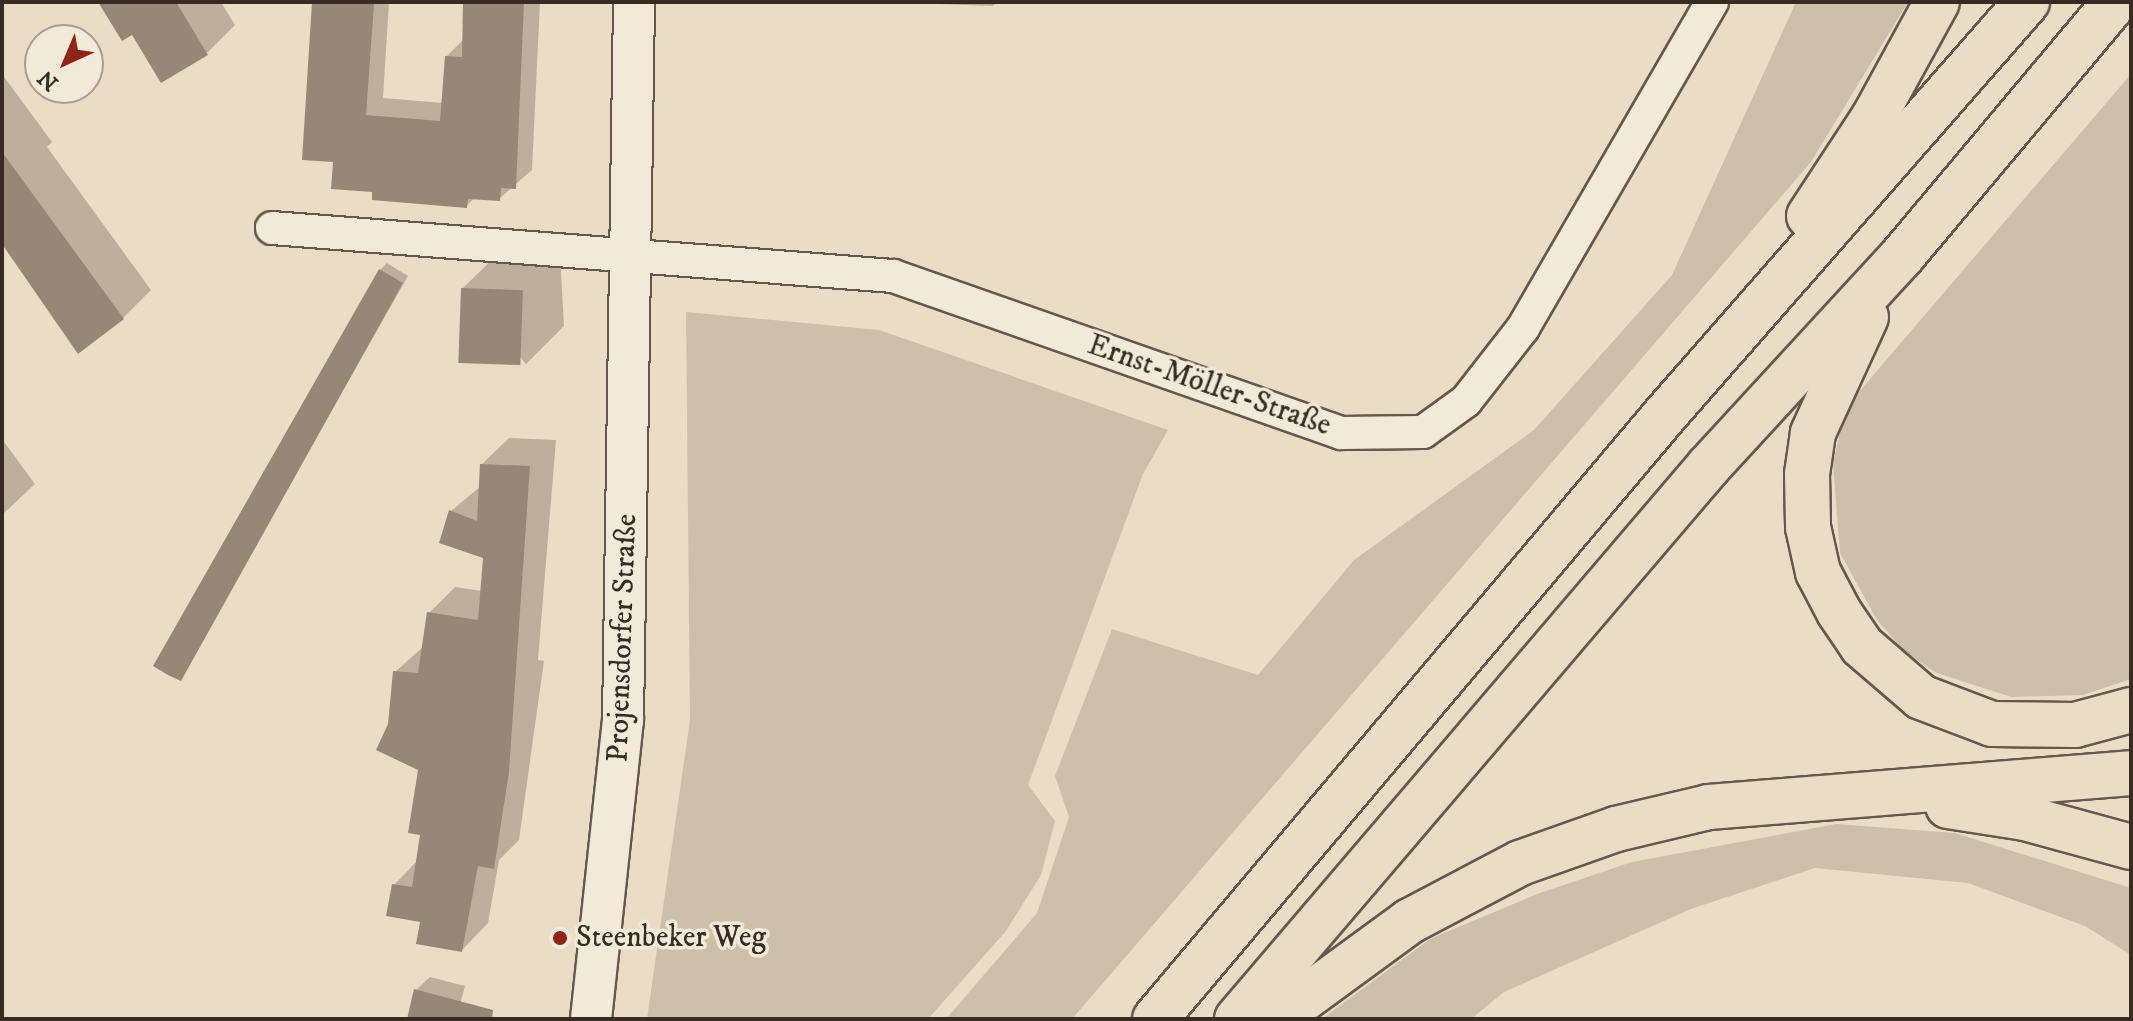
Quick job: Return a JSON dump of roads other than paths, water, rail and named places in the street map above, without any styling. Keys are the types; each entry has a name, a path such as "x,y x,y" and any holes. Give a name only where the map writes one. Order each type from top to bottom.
{"highway":[{"path":"1664,416 1814,209 1874,117 1937,2"},
{"path":"1155,1019 1664,416 2027,2"},
{"path":"1237,1019 1709,466 1903,255 2115,2"},
{"path":"1903,255 1848,348 1813,433 1808,527 1818,572 1862,646 1921,697 1992,724 2037,728 2075,725 2131,710"},
{"path":"1276,1019 1410,921 1520,863 1616,829 1709,807 1887,796 2131,773"},
{"path":"1887,796 2025,818 2131,847"}],"street":[{"name":"Projensdorfer Straße","path":"591,1019 623,720 634,2"},
{"name":"Ernst-Möller-Straße","path":"629,255 893,276 1341,433 1423,432 1466,401 1523,328 1712,2"},
{"path":"272,228 629,255"}],"place":[{"name":"Steenbeker Weg","path":"560,938"}]}
